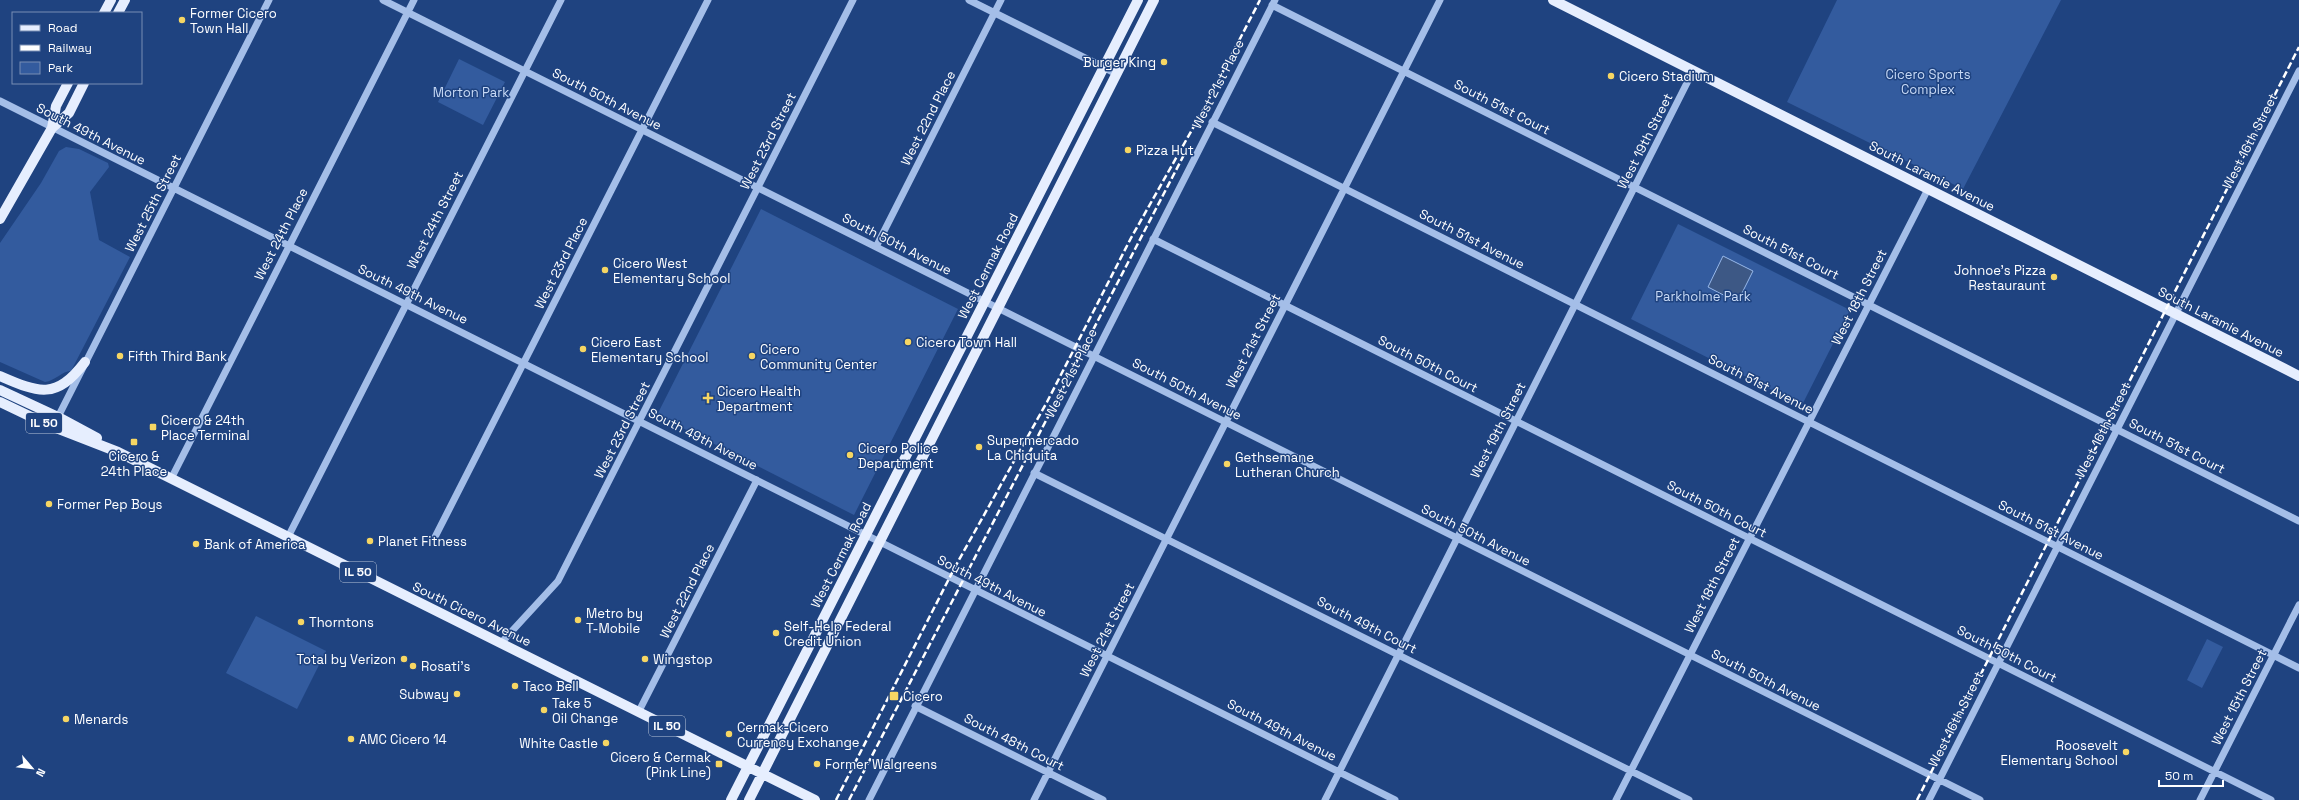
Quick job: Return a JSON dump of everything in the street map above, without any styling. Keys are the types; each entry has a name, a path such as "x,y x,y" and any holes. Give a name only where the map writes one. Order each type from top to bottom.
{"main road":[{"path":"104,12 110,0"},
{"path":"118,12 124,0"},
{"name":"West Cermak Road","path":"731,800 1138,0"},
{"path":"749,800 1154,0"},
{"name":"South Laramie Avenue","path":"1552,0 2299,376"},
{"path":"52,128 56,106 67,84"},
{"path":"0,219 52,128 69,113 84,84"},
{"path":"0,376 34,390 45,391 67,381 85,362"},
{"path":"0,376 58,417"},
{"name":"South Cicero Avenue","path":"0,390 58,417 118,452 815,800"},
{"name":"South Cicero Avenue","path":"0,402 46,424 118,452"}],"street":[{"name":"West 25th Street","path":"58,417 269,0"},
{"name":"South 50th Avenue","path":"383,0 1980,800"},
{"name":"West 24th Place","path":"171,478 414,0"},
{"name":"West 24th Street","path":"288,537 561,0"},
{"name":"West 23rd Place","path":"435,537 708,0"},
{"name":"West 23rd Street","path":"501,643 558,582 853,0"},
{"path":"969,0 1117,74"},
{"name":"West 22nd Place","path":"876,247 1001,0"},
{"name":"West 21st Street","path":"1034,800 1440,0"},
{"name":"South 51st Court","path":"1274,2 1404,71 2299,521"},
{"name":"West 21st Place","path":"869,800 915,706 1274,2"},
{"name":"West 19th Street","path":"1325,800 1694,71"},
{"name":"West 16th Street","path":"1929,800 2299,71"},
{"name":"South 49th Avenue","path":"0,101 1395,800"},
{"name":"South 51st Avenue","path":"1212,122 2299,668"},
{"name":"West 18th Street","path":"1616,800 1928,189"},
{"name":"South 50th Court","path":"1153,239 2271,800"},
{"name":"South 49th Court","path":"1034,473 1167,538 1689,800"},
{"name":"West 22nd Place","path":"638,711 757,480"},
{"name":"West 15th Street","path":"2200,800 2299,605"},
{"name":"South 48th Court","path":"915,706 1103,800"}],"green space":[{"name":"Cicero Sports Complex","path":"1837,0 2061,0 1963,189 1787,102"},
{"name":"Morton Park","path":"459,59 505,82 483,125 438,102"},
{"path":"66,147 79,149 108,163 109,167 90,192 99,240 130,257 71,371 45,382 0,362 0,243 41,183 59,151"},
{"path":"761,209 958,309 854,515 657,415"},
{"name":"Parkholme Park","path":"1678,224 1850,310 1802,405 1631,319"},
{"path":"256,616 326,651 297,709 226,673"},
{"path":"2207,639 2223,647 2202,688 2187,680"}],"shaded area":[{"path":"1723,256 1753,271 1739,299 1735,301 1708,287"}],"railway":[{"path":"836,800 955,567 1047,402 1131,238 1202,112 1260,0"},
{"path":"1917,800 2299,47"},
{"path":"849,800 1187,149"}],"place":[{"name":"Former Cicero Town Hall","path":"182,20"},
{"name":"Burger King","path":"1164,62"},
{"name":"Cicero Stadium","path":"1611,76"},
{"name":"Pizza Hut","path":"1128,150"},
{"name":"Cicero West Elementary School","path":"605,270"},
{"name":"Johnoe's Pizza Restauraunt","path":"2054,277"},
{"name":"Cicero Town Hall","path":"908,342"},
{"name":"Cicero East Elementary School","path":"583,349"},
{"name":"Fifth Third Bank","path":"120,356"},
{"name":"Cicero Community Center","path":"752,356"},
{"name":"Cicero Health Department","path":"708,398"},
{"name":"Cicero & 24th Place Terminal","path":"153,427"},
{"name":"Cicero & 24th Place","path":"134,442"},
{"name":"Supermercado La Chiquita","path":"979,447"},
{"name":"Cicero Police Department","path":"850,455"},
{"name":"Gethsemane Lutheran Church","path":"1227,464"},
{"name":"Former Pep Boys","path":"49,504"},
{"name":"Planet Fitness","path":"370,541"},
{"name":"Bank of America","path":"196,544"},
{"name":"Metro by T-Mobile","path":"578,620"},
{"name":"Thorntons","path":"301,622"},
{"name":"Self-Help Federal Credit Union","path":"776,633"},
{"name":"Total by Verizon","path":"404,659"},
{"name":"Wingstop","path":"645,659"},
{"name":"Rosati's","path":"413,666"},
{"name":"Taco Bell","path":"515,686"},
{"name":"Subway","path":"457,694"},
{"name":"Cicero","path":"894,696"},
{"name":"Take 5 Oil Change","path":"544,710"},
{"name":"Menards","path":"66,719"},
{"name":"Cermak-Cicero Currency Exchange","path":"729,734"},
{"name":"AMC Cicero 14","path":"351,739"},
{"name":"White Castle","path":"606,743"},
{"name":"Roosevelt Elementary School","path":"2126,752"},
{"name":"Cicero & Cermak (Pink Line)","path":"719,764"},
{"name":"Former Walgreens","path":"817,764"}]}
